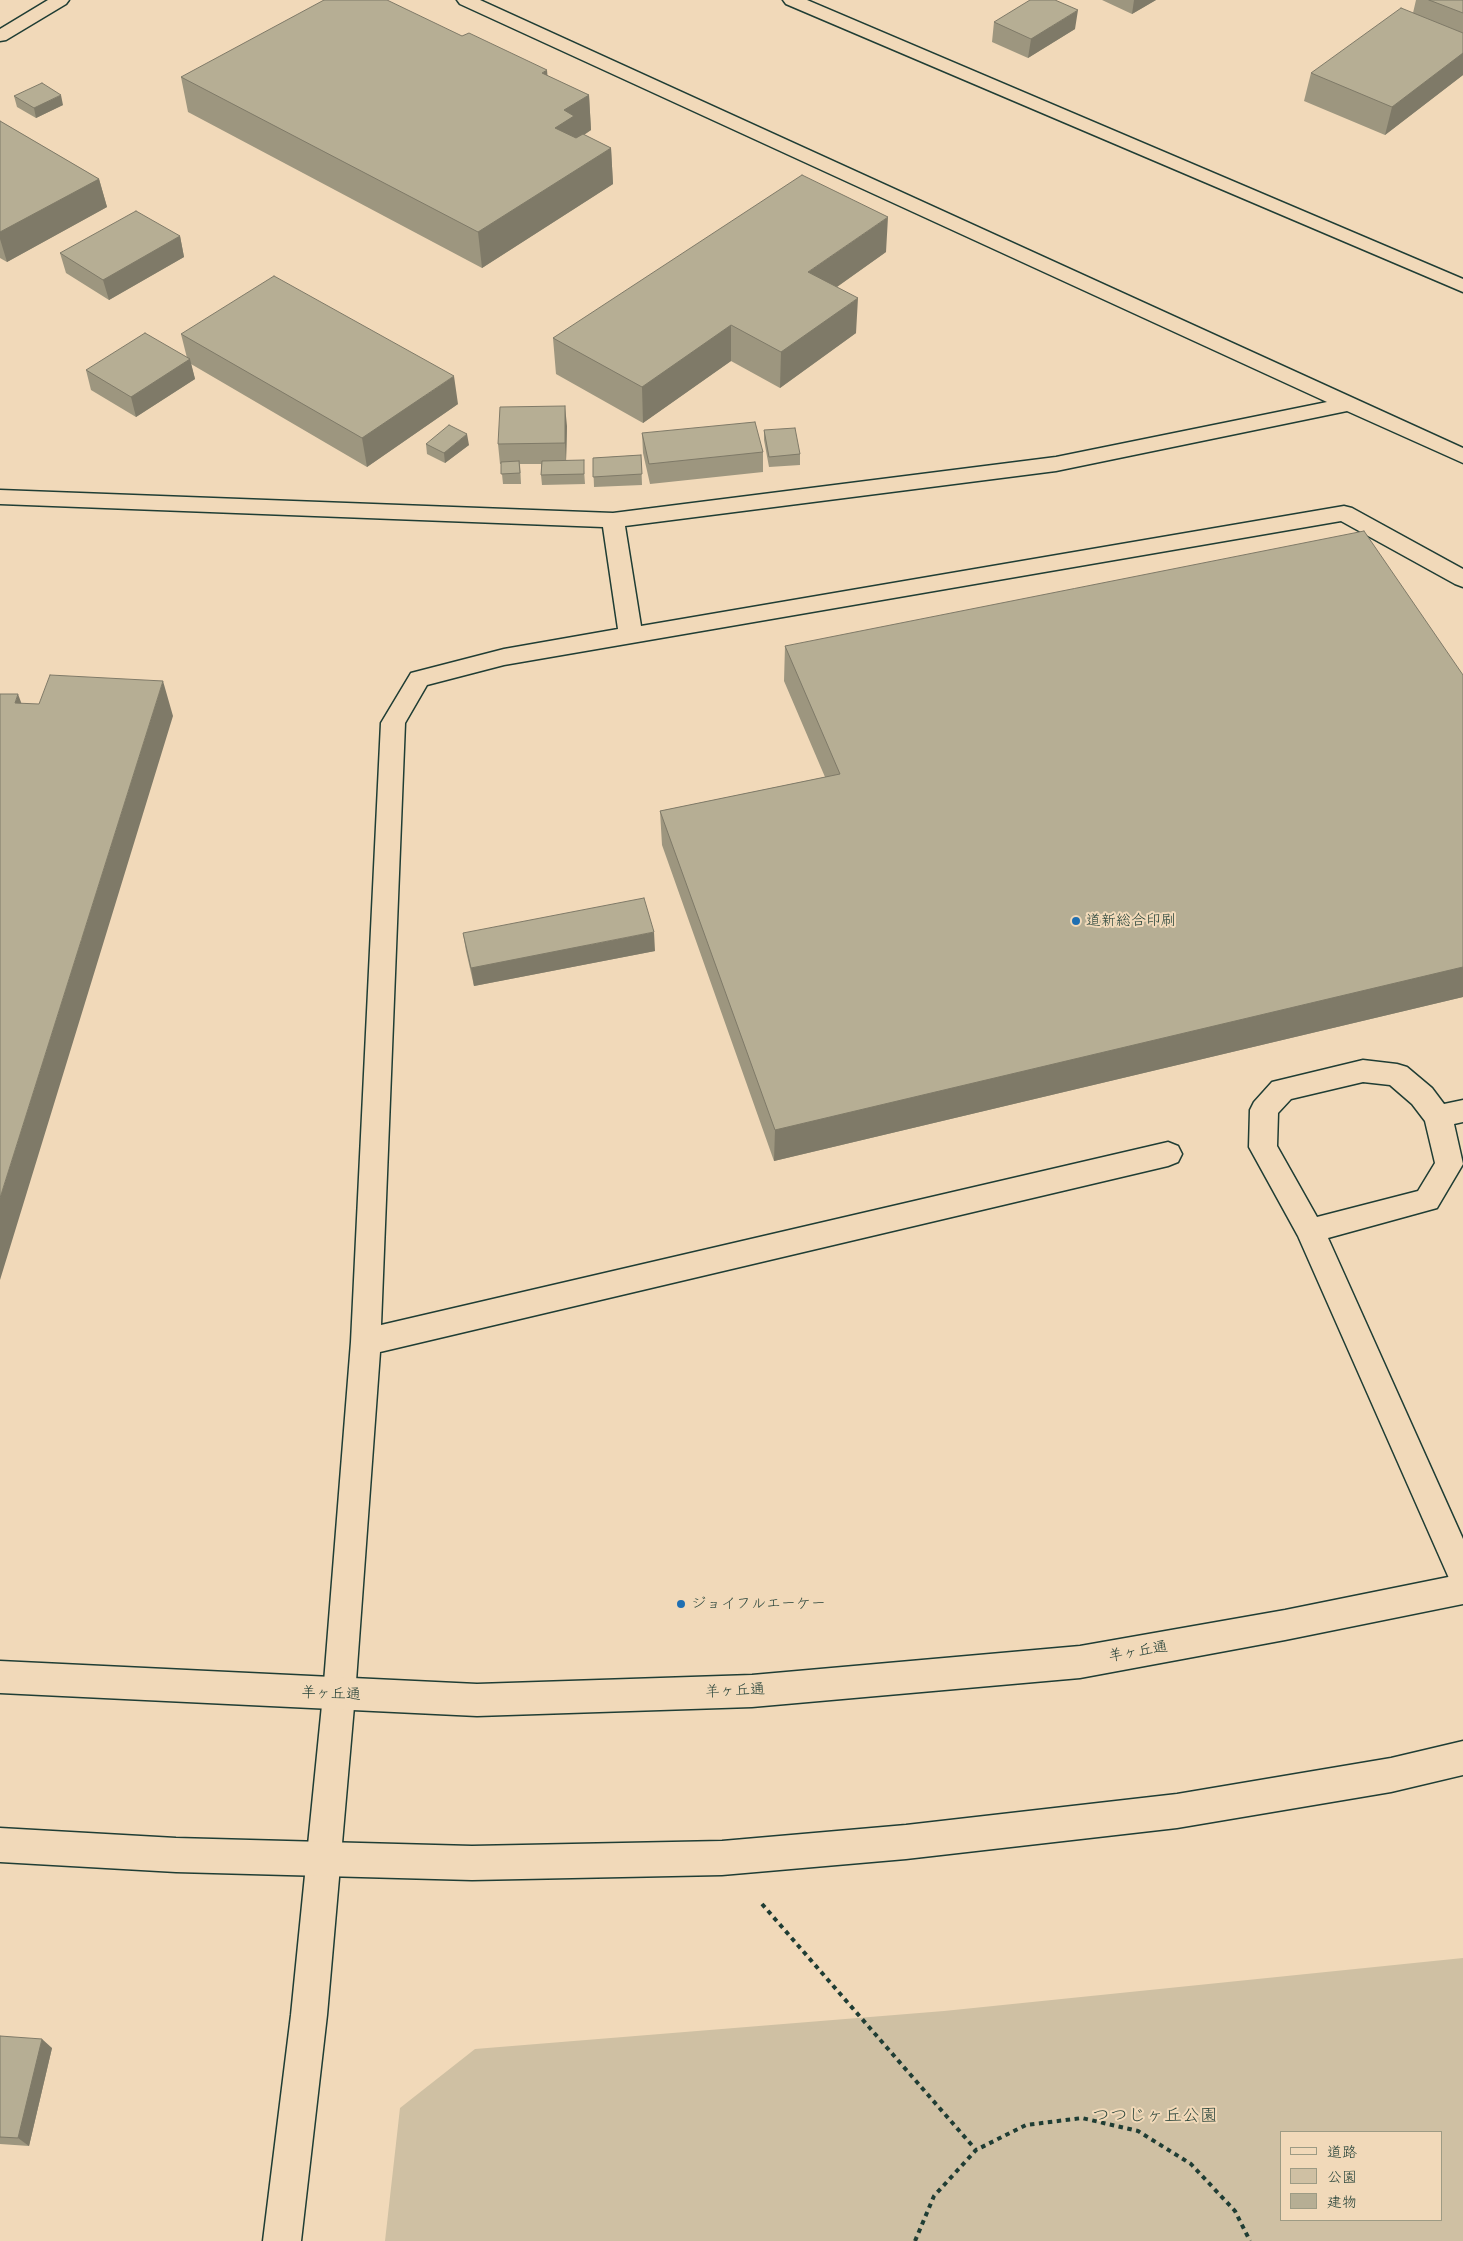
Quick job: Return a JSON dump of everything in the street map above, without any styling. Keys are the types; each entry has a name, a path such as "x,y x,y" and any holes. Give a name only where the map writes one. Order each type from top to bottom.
{"main road":[{"path":"0,36 60,0"},
{"path":"466,0 1463,456"},
{"path":"792,0 1463,286"},
{"path":"0,497 613,520 1056,464 1349,404"},
{"path":"282,2241 309,2015 324,1860 339,1695 366,1342 393,723 419,679 504,658 1344,513 1463,579"},
{"path":"613,520 631,636"},
{"path":"1310,1231 1427,1200 1449,1164 1450,1114 1422,1096 1398,1075 1362,1071 1282,1090 1264,1110 1262,1148 1310,1231 1463,1574"},
{"path":"366,1342 1168,1154"},
{"name":"羊ヶ丘通","path":"0,1677 339,1695 477,1700 752,1691 1080,1662 1285,1625 1463,1589"},
{"path":"0,1846 176,1856 472,1863 722,1858 906,1842 1177,1811 1391,1775 1463,1758"}],"path":[{"path":"722,1858 976,2150"},
{"path":"915,2241 934,2196 976,2150 1026,2124 1082,2118 1138,2132 1191,2164 1235,2211 1250,2241"}],"green space":[{"name":"つつじヶ丘公園","path":"1463,1958 1463,2241 385,2241 400,2108 475,2049 944,2011"}],"building":[{"path":"324,0 387,0 462,36 469,33 547,70 542,73 589,95 564,110 574,116 555,128 576,138 583,134 611,148 478,232 181,77"},
{"path":"1030,0 1055,0 1078,10 1031,39 994,22"},
{"path":"1429,0 1463,0 1463,13"},
{"path":"1401,8 1463,33 1463,53 1392,107 1311,73"},
{"path":"42,83 61,95 34,108 14,96"},
{"path":"0,121 99,179 0,232"},
{"path":"802,175 888,217 808,272 858,298 781,352 731,325 642,387 553,338"},
{"path":"136,211 180,236 103,280 60,253"},
{"path":"274,276 454,376 362,438 181,334"},
{"path":"145,333 190,359 131,397 86,370"},
{"path":"565,406 565,443 498,444 500,407"},
{"path":"755,422 763,452 649,464 642,433"},
{"path":"449,425 467,434 444,453 426,444"},
{"path":"795,428 800,454 769,457 764,430"},
{"path":"641,455 642,474 593,477 593,458"},
{"path":"584,460 584,474 541,475 542,461"},
{"path":"519,461 520,473 501,474 501,462"},
{"name":"道新総合印刷","path":"1364,531 1463,675 1463,967 775,1130 660,811 840,774 785,646"},
{"path":"50,675 163,681 0,1198 0,694 18,694 15,703 39,704"},
{"path":"644,898 654,932 471,968 463,933"},
{"path":"0,2036 42,2039 18,2138 0,2137"}],"place":[{"name":"道新総合印刷","path":"1076,921"},
{"name":"ジョイフルエーケー","path":"681,1604"}]}
